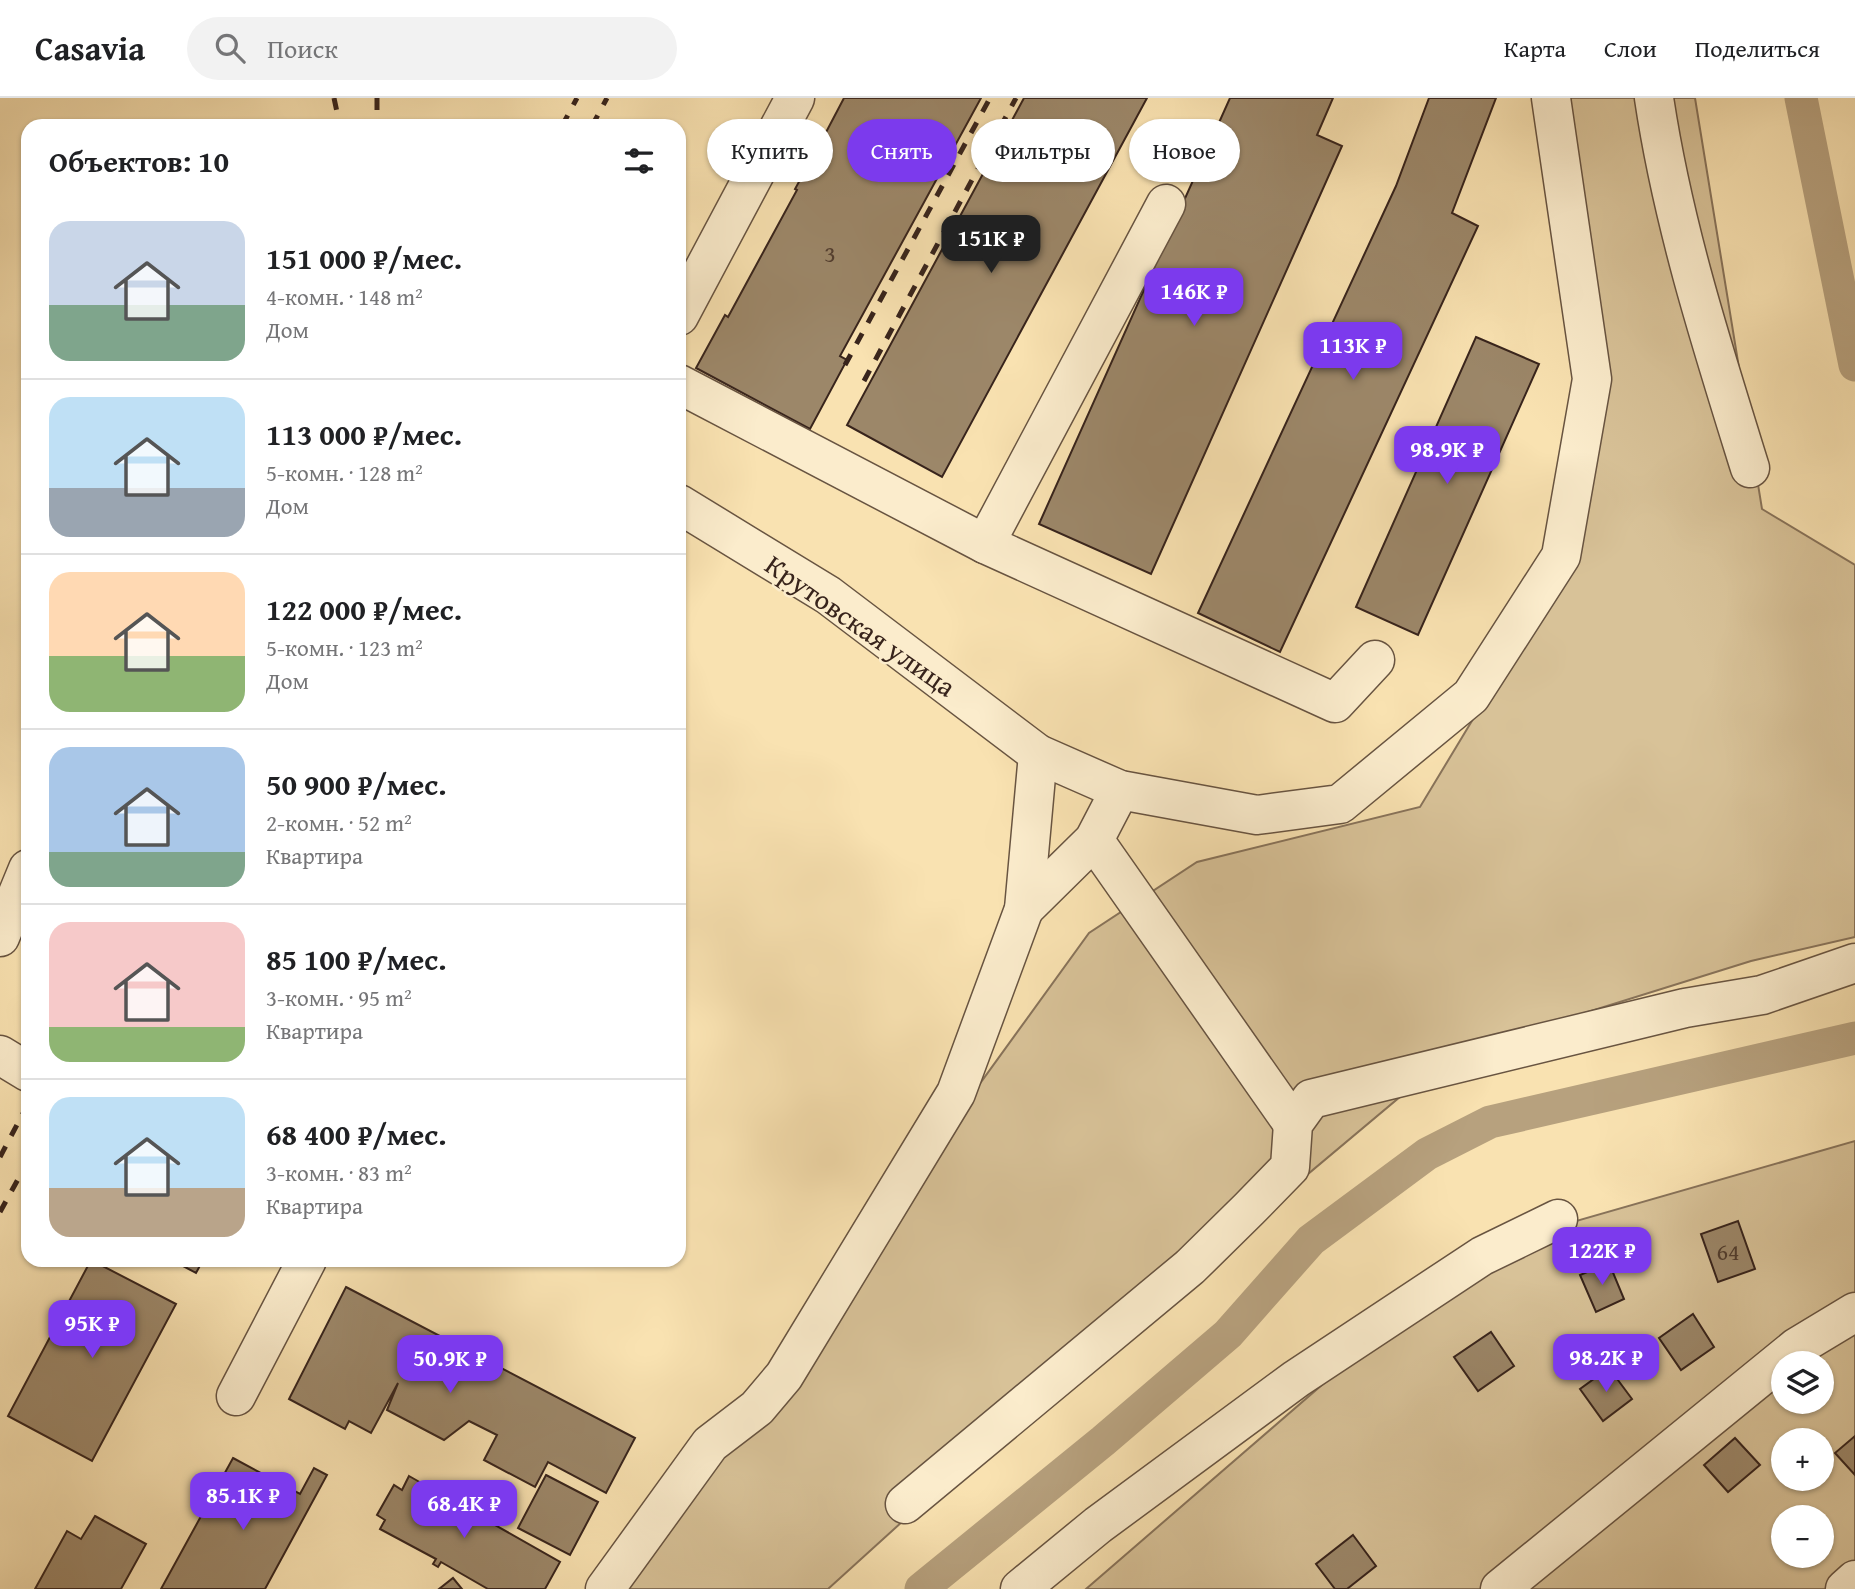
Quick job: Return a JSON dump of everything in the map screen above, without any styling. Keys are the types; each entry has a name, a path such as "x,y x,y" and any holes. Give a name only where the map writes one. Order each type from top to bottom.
{"street":[{"path":"686,303 795,98"},
{"name":"Крутовская улица","path":"686,508 828,595 1038,754 1120,790 1257,815 1340,804 1471,696 1561,556 1592,379 1551,98"},
{"path":"1654,98 1661,144 1695,289 1750,468"},
{"path":"985,544 1166,204"},
{"path":"686,388 985,544 1335,703 1375,660"},
{"path":"605,1589 710,1444 757,1408 784,1376 956,1093 1024,909 1038,754"},
{"path":"1024,909 1094,840 1120,790"},
{"path":"1094,840 1293,1124"},
{"path":"0,937 21,886"},
{"path":"905,1504 1190,1266 1249,1209 1290,1167 1293,1124 1311,1099 1685,1008 1762,995 1855,963"},
{"path":"0,1055 21,1068"},
{"path":"1020,1589 1098,1525 1296,1379 1482,1256 1558,1220"},
{"path":"236,1396 303,1267"},
{"path":"1500,1589 1797,1347 1855,1312"},
{"path":"1845,1589 1855,1580"}],"shaded area":[{"path":"1570,98 1695,98 1762,509 1855,565 1855,937 1751,961 1450,1055 1011,1423 828,1589 614,1589 1089,933 1197,862 1420,807 1569,560 1588,229"},
{"path":"1855,1141 1855,1589 1086,1589 1479,1249"}],"building":[{"path":"844,98 981,98 957,142 957,119 847,119 847,182 935,182 840,356 847,360 810,429 696,368 725,315 728,317 799,182 833,182 833,119"},
{"path":"1024,98 1147,98 1136,119 1129,119 1129,131 1115,157 1115,119 1013,119"},
{"path":"1230,98 1333,98 1317,135 1342,146 1151,574 1039,524 1192,182 1240,182 1240,119 1221,119"},
{"path":"1429,98 1496,98 1452,213 1478,226 1280,652 1198,613 1396,186"},
{"path":"979,182 1102,182 942,477 847,425"},
{"path":"1476,337 1539,364 1418,635 1356,607"},
{"path":"1738,1221 1755,1269 1718,1282 1701,1234"},
{"path":"1609,1263 1624,1299 1596,1312 1580,1275"},
{"path":"87,1267 105,1267 176,1304 92,1461 8,1416"},
{"path":"185,1267 199,1267 196,1273"},
{"path":"346,1287 635,1438 606,1493 548,1462 535,1487 484,1460 497,1435 469,1421 444,1440 387,1410 398,1383 371,1433 349,1421 345,1429 289,1399"},
{"path":"1693,1314 1714,1347 1681,1370 1659,1338"},
{"path":"1491,1332 1514,1366 1478,1391 1454,1357"},
{"path":"1609,1368 1632,1399 1603,1421 1580,1389"},
{"path":"1855,1436 1855,1475 1835,1453"},
{"path":"1735,1438 1760,1465 1728,1492 1704,1465"},
{"path":"233,1458 300,1494 314,1468 327,1475 265,1589 161,1589"},
{"path":"546,1475 598,1502 570,1555 518,1528"},
{"path":"409,1476 560,1562 545,1589 488,1589 441,1562 438,1567 433,1564 436,1559 380,1529 385,1520 377,1515 394,1485 402,1490"},
{"path":"95,1516 146,1544 121,1589 35,1589 67,1531 81,1539"},
{"path":"1353,1535 1376,1566 1347,1589 1335,1589 1316,1564"},
{"path":"453,1578 462,1589 439,1589"}],"waterway":[{"path":"1801,98 1855,365"},
{"path":"921,1589 1103,1441 1228,1334 1311,1240 1427,1154 1490,1122 1855,1038"}],"railway":[{"path":"334,98 338,119"},
{"path":"377,98 377,119"},
{"path":"566,119 577,98"},
{"path":"596,119 607,98"},
{"path":"845,365 990,98"},
{"path":"864,381 1016,98"},
{"path":"0,1157 21,1117"},
{"path":"0,1212 21,1174"}]}
